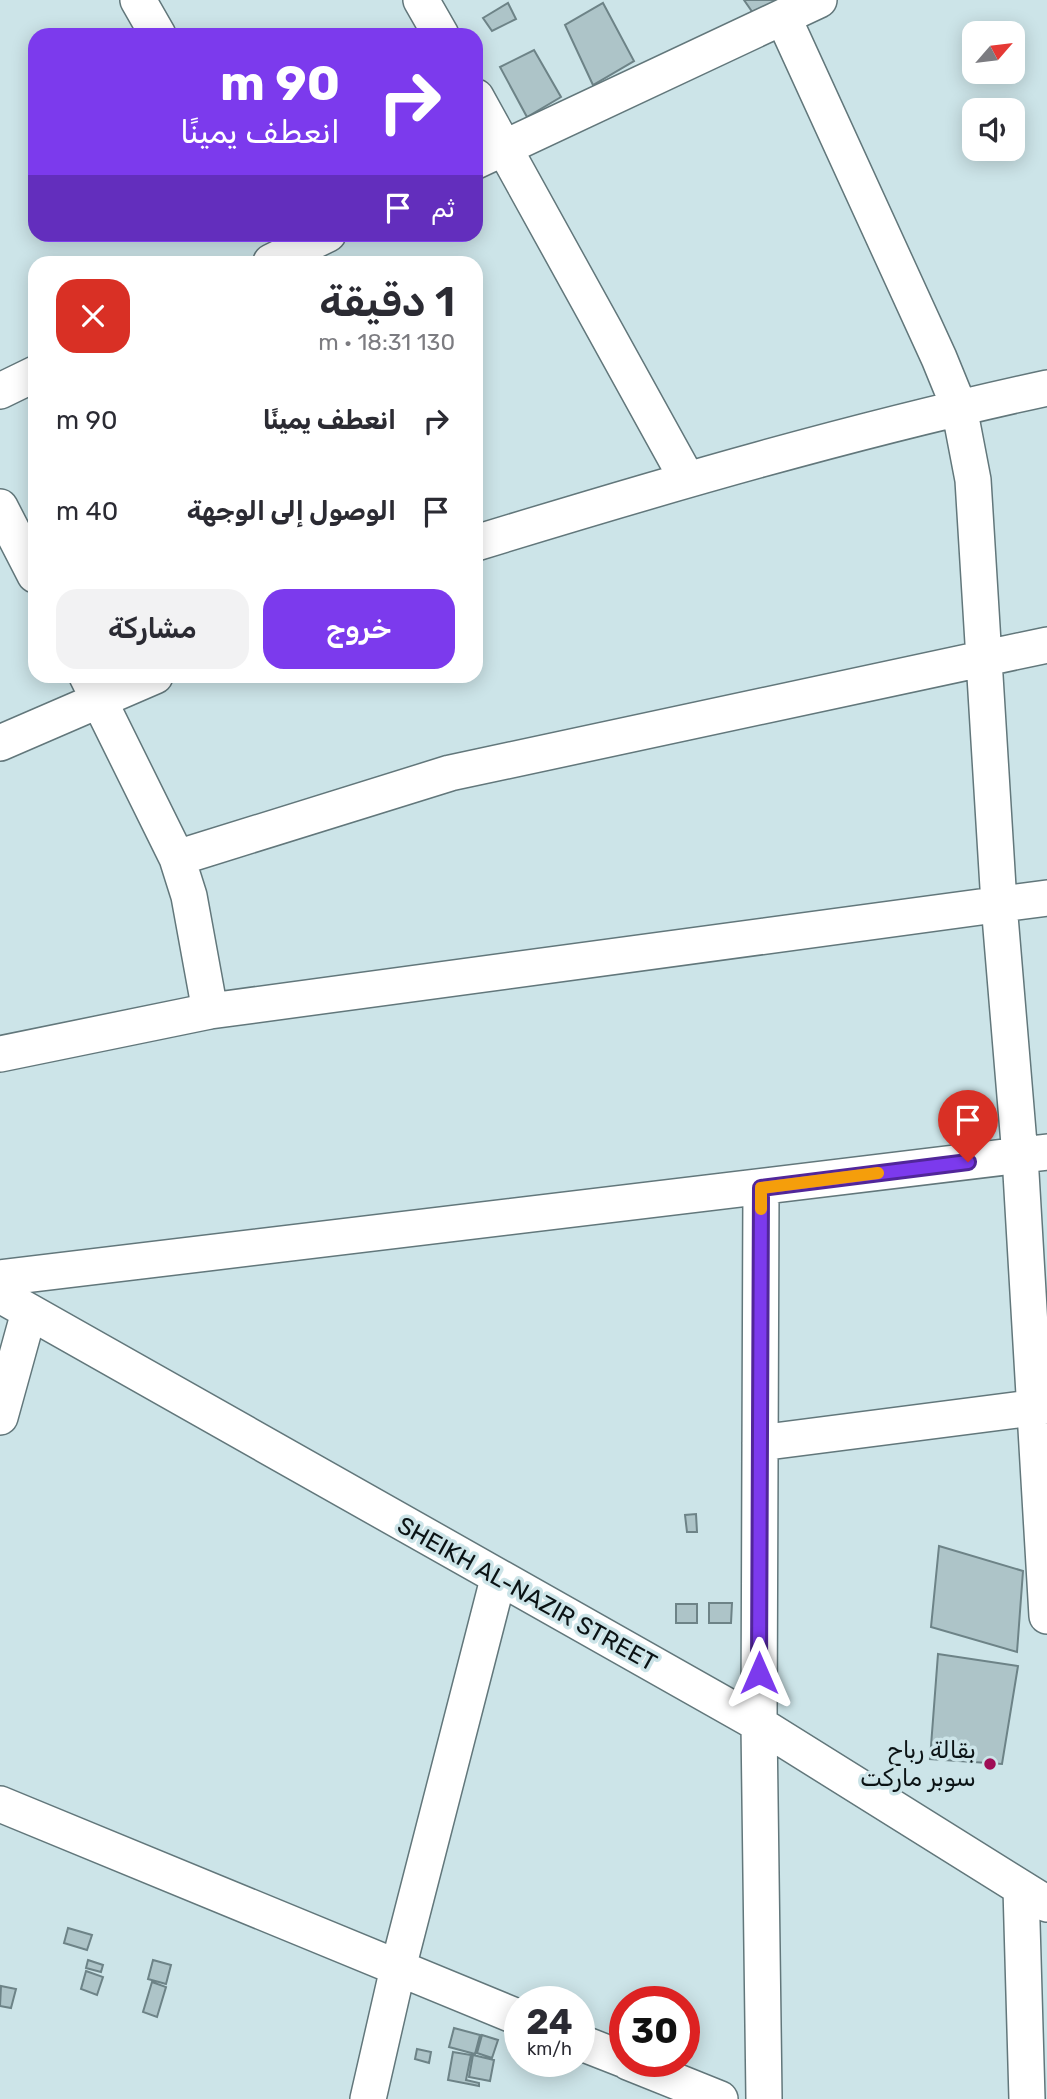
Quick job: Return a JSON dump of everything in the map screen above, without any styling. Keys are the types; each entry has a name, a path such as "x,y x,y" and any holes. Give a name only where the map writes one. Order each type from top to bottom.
{"street":[{"path":"138,0 154,28"},
{"path":"421,0 437,28"},
{"path":"490,154 819,0"},
{"path":"783,17 918,309 959,407 973,480 999,904 1034,1154 1047,1616"},
{"path":"483,126 490,154 687,479"},
{"path":"281,254 309,242"},
{"path":"0,391 28,377"},
{"path":"483,541 687,479 959,407 1047,388"},
{"path":"0,507 28,561"},
{"path":"177,858 450,772 984,656 1047,645"},
{"path":"0,743 93,688 119,683"},
{"path":"93,688 177,858 190,896 211,1011"},
{"path":"0,1054 211,1011 1047,898"},
{"path":"0,1278 1034,1154"},
{"path":"761,1188 759,1724 764,2099"},
{"path":"0,1417 15,1304"},
{"name":"SHEIKH AL-NAZIR STREET","path":"15,1304 759,1724 1034,1896"},
{"path":"760,1444 1041,1407"},
{"path":"368,2099 398,1968 498,1579"},
{"path":"0,1804 504,2011"},
{"path":"1027,2099 1034,1896"},
{"path":"666,2077 720,2099"}],"building":[{"path":"744,0 778,0 778,1 753,13"},
{"path":"508,3 516,19 492,31 483,18"},
{"path":"603,3 634,61 593,85 565,25"},
{"path":"534,50 561,97 527,117 500,67"},
{"path":"696,1514 697,1532 687,1532 685,1515"},
{"path":"939,1546 1023,1571 1017,1652 931,1627"},
{"path":"709,1603 732,1603 731,1623 709,1623"},
{"path":"676,1604 697,1604 697,1623 676,1623"},
{"path":"938,1654 1018,1666 1002,1764 930,1759"},
{"path":"68,1928 92,1935 87,1950 64,1943"},
{"path":"88,1960 103,1965 101,1972 86,1968"},
{"path":"153,1960 171,1965 166,1984 148,1979"},
{"path":"86,1971 103,1977 97,1995 81,1989"},
{"path":"152,1982 166,1987 157,2017 143,2012"},
{"path":"1,1986 16,1989 11,2008 0,2006"},
{"path":"454,2028 480,2035 475,2054 449,2047"},
{"path":"482,2035 498,2040 492,2058 477,2053"},
{"path":"417,2049 431,2052 429,2063 415,2059"},
{"path":"453,2052 471,2055 466,2080 479,2083 479,2086 448,2080"},
{"path":"473,2055 494,2060 490,2081 469,2077"}],"slow traffic":[{"path":"761,1209 761,1188 878,1173"}],"place":[{"name":"بقالة رباح سوبر ماركت","path":"990,1764"}],"route":[{"path":"759,1673 761,1188 968,1162"}]}
